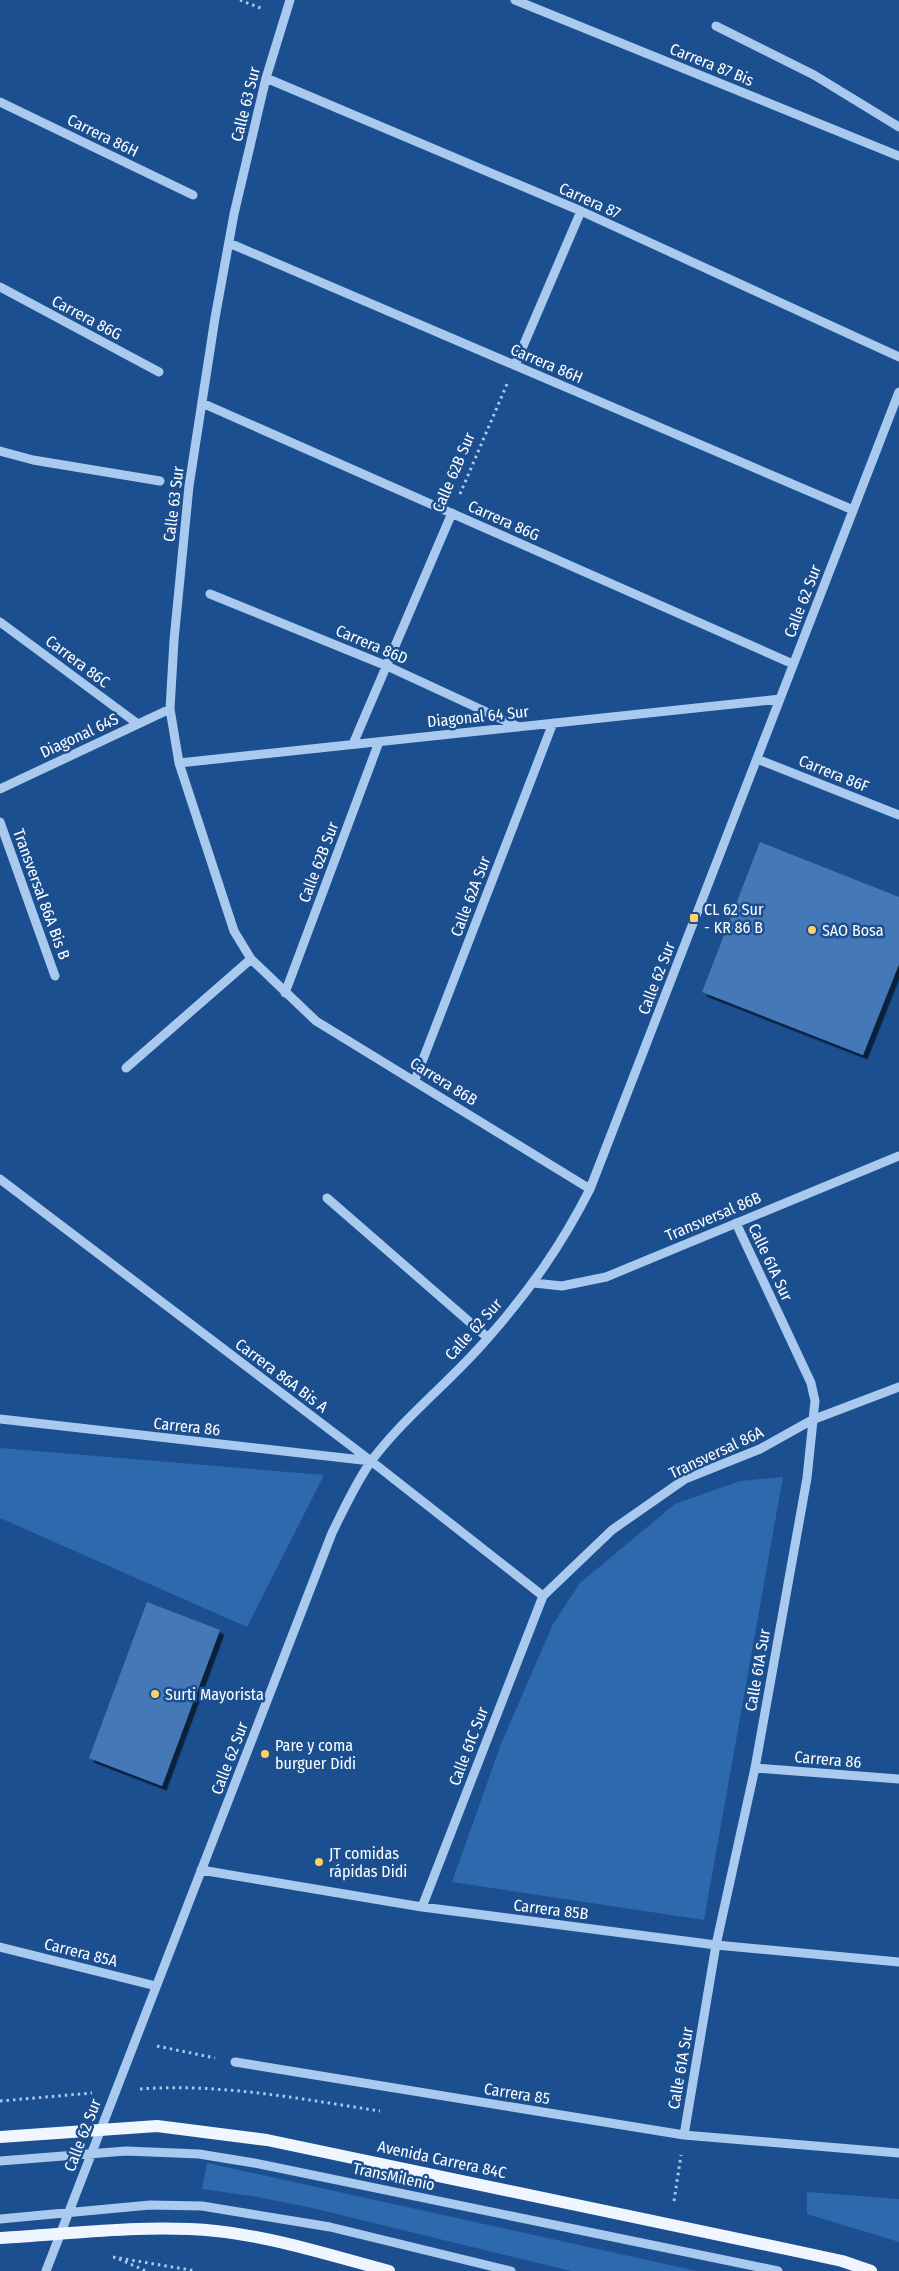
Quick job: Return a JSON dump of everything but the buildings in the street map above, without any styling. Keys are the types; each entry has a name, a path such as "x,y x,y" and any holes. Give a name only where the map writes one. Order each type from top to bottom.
{"main road":[{"name":"Avenida Carrera 84C","path":"0,2137 157,2126 276,2142 805,2253 849,2263 870,2271"},
{"path":"0,2238 123,2229 170,2228 216,2231 258,2237 389,2271"}],"street":[{"name":"Calle 63 Sur","path":"285,993 251,959 234,931 179,763 170,709 174,640 188,486 229,243 266,78 290,0"},
{"name":"Carrera 87 Bis","path":"514,0 899,156"},
{"path":"716,26 814,75 899,128"},
{"name":"Carrera 87","path":"266,78 581,211 899,358"},
{"name":"Carrera 86H","path":"0,102 193,194"},
{"path":"515,365 581,211"},
{"name":"Carrera 86H","path":"229,243 853,510"},
{"name":"Carrera 86G","path":"0,287 159,372"},
{"name":"Calle 62 Sur","path":"46,2271 332,1533 371,1461 390,1437 488,1338 534,1283 568,1232 590,1189 899,392"},
{"name":"Carrera 86G","path":"202,403 794,664"},
{"path":"0,451 33,460 160,481"},
{"name":"Calle 62B Sur","path":"353,744 452,513"},
{"name":"Carrera 86D","path":"210,594 387,666 519,727"},
{"name":"Carrera 86C","path":"0,622 138,724"},
{"name":"Diagonal 64 Sur","path":"179,763 780,700"},
{"name":"Diagonal 64S","path":"0,789 170,709"},
{"name":"Calle 62A Sur","path":"415,1080 553,723"},
{"name":"Calle 62B Sur","path":"285,993 379,742"},
{"name":"Carrera 86F","path":"757,759 899,815"},
{"name":"Transversal 86A Bis B","path":"0,822 55,976"},
{"path":"126,1068 251,959"},
{"name":"Carrera 86B","path":"285,993 316,1021 590,1189"},
{"name":"Transversal 86B","path":"534,1283 562,1286 606,1277 899,1156"},
{"name":"Carrera 86A Bis A","path":"0,1179 371,1461 544,1596"},
{"path":"327,1198 488,1338"},
{"name":"Calle 61A Sur","path":"684,2135 716,1945 755,1768 807,1478 815,1401 811,1383 736,1223"},
{"name":"Transversal 86A","path":"544,1596 612,1530 685,1479 760,1449 812,1420 899,1387"},
{"name":"Carrera 86","path":"0,1419 371,1461"},
{"name":"Calle 61C Sur","path":"422,1907 544,1596"},
{"name":"Carrera 86","path":"755,1768 899,1779"},
{"name":"Carrera 85B","path":"201,1870 422,1907 716,1945 899,1962"},
{"name":"Carrera 85A","path":"0,1947 156,1986"},
{"name":"Carrera 85","path":"235,2062 684,2135 899,2153"},
{"name":"TransMilenio","path":"0,2161 126,2151 198,2154 254,2162 778,2271"},
{"path":"0,2219 150,2204 202,2206 330,2227 511,2271"}],"path":[{"name":"Calle 62B Sur","path":"452,513 515,365"},
{"path":"134,2042 235,2062"},
{"path":"0,2101 15,2099"},
{"path":"673,2206 684,2135"},
{"path":"146,2271 113,2257 196,2271"}],"shaded area":[{"path":"0,1448 324,1475 247,1627 0,1518"},
{"path":"783,1477 704,1920 452,1882 501,1744 553,1624 580,1583 675,1504 740,1481"},
{"path":"207,2163 697,2271 571,2271 308,2207 202,2189"},
{"path":"807,2192 899,2199 899,2242 807,2214"}],"place":[{"name":"CL 62 Sur - KR 86 B","path":"694,918"},
{"name":"SAO Bosa","path":"812,930"},
{"name":"Surti Mayorista","path":"155,1694"},
{"name":"Pare y coma burguer Didi","path":"265,1754"},
{"name":"JT comidas rápidas Didi","path":"319,1862"}]}
